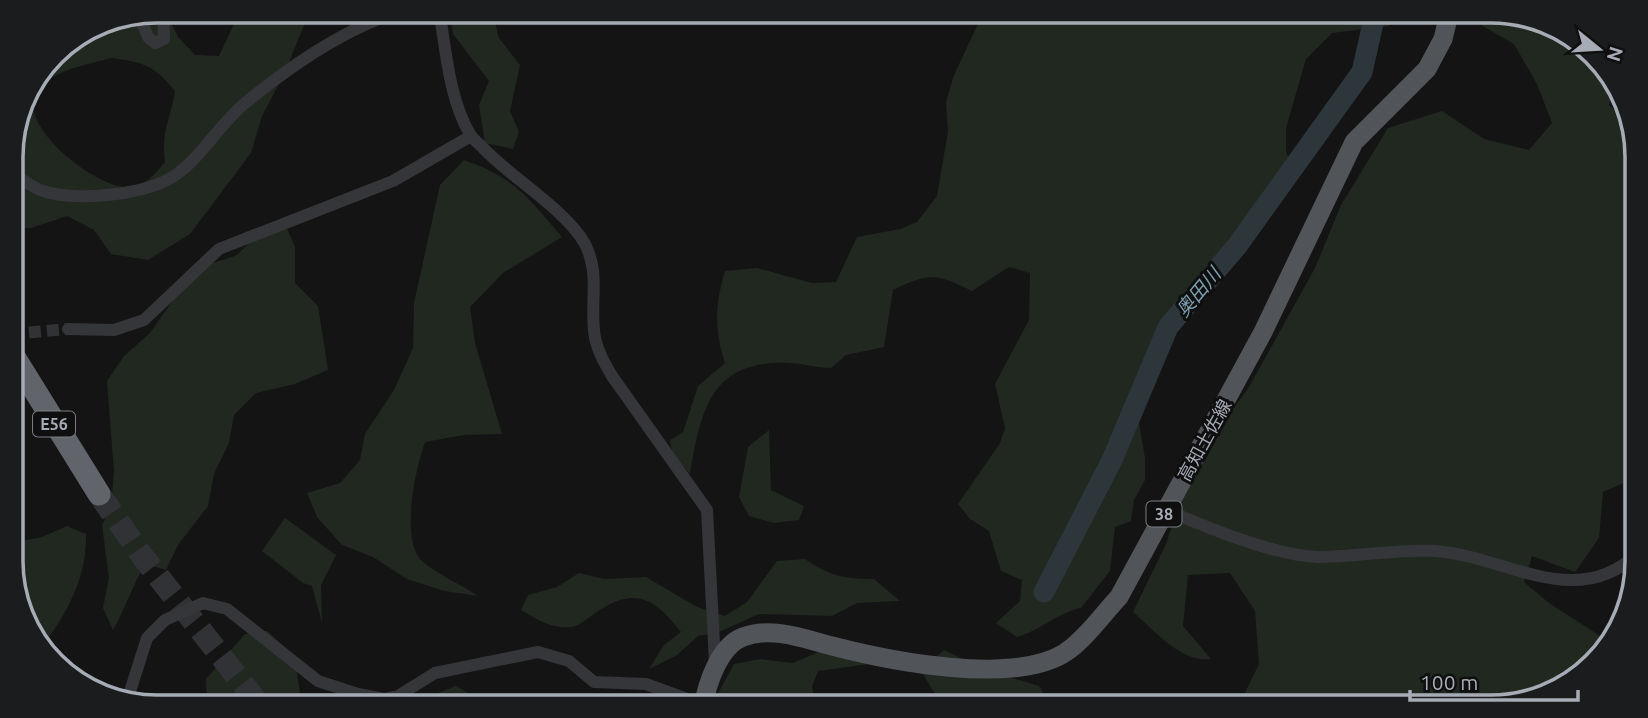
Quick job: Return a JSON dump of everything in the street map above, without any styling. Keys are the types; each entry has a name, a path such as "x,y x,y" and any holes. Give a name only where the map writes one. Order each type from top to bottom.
{"highway":[{"name":"E56","path":"23,371 99,494"}],"main road":[{"name":"高知土佐線","path":"715,663 743,637 785,633 835,647 951,669 997,668 1062,654 1119,597 1263,332 1354,142 1427,69 1443,39 1447,23"},
{"path":"706,695 715,663"}],"street":[{"path":"143,24 148,37 155,43 164,38 163,23"},
{"path":"23,179 43,191 111,197 150,189 177,175 242,105 285,73 370,23"},
{"path":"441,23 452,82 471,136 498,165 569,224 583,241 593,260 596,284 595,335 600,354 612,376 708,510 715,663"},
{"path":"68,329 114,330 144,320 219,249 393,181 471,136"},
{"path":"1166,510 1205,527 1317,557 1438,551 1555,580 1580,582 1625,565"},
{"path":"130,693 147,638 165,620 203,603 227,609 318,681 363,695"},
{"path":"400,695 435,673 538,652 569,661 594,682 646,684 674,695"}],"shaded area":[{"path":"171,23 178,37 195,55 219,56 234,23 305,23 284,74 262,116 251,153 190,234 148,260 111,254 94,230 67,216 31,228 23,228 23,148 27,122 34,105 35,115 44,132 58,148 76,164 113,184 127,187 144,183 165,162 165,134 175,91 161,75 147,66 111,58 75,68 46,81 75,51 106,33 131,25"},
{"path":"452,23 495,23 499,38 520,65 510,111 519,132 513,149 485,143 479,105 489,81 453,34"},
{"path":"978,23 1392,23 1389,26 1332,33 1306,59 1286,128 1286,151 1295,176 1228,258 1179,306 1156,352 1139,423 1145,458 1145,480 1134,500 1131,521 1115,527 1110,571 1081,608 1017,637 996,623 1020,601 1022,580 1001,571 989,531 970,519 958,504 1000,443 1005,428 995,384 1029,320 1030,273 1009,267 972,291 932,277 916,280 893,290 884,347 846,355 831,368 793,363 762,364 741,370 726,380 705,410 690,474 672,453 670,440 683,432 698,386 725,363 717,317 725,271 757,268 812,283 836,282 857,237 900,229 917,222 937,196 948,131 946,102 954,75"},
{"path":"1481,23 1517,25 1542,33 1564,45 1564,84 1603,84 1612,99 1609,105 1618,113 1624,140 1625,482 1603,492 1599,538 1575,572 1532,556 1524,582 1549,603 1601,637 1573,667 1542,685 1517,693 1244,695 1259,664 1255,611 1230,573 1188,575 1183,626 1211,659 1200,659 1179,651 1133,612 1166,544 1191,468 1249,387 1315,268 1341,205 1388,128 1442,111 1484,139 1529,150 1552,123 1537,84 1514,44"},
{"path":"464,160 496,174 519,190 562,237 503,273 470,307 475,343 502,434 464,435 425,442 414,486 411,522 416,552 429,567 478,596 444,591 407,579 373,557 342,545 317,517 307,493 340,483 360,460 365,434 394,390 413,348 414,303 440,185"},
{"path":"284,221 295,247 295,283 318,306 328,370 295,384 256,393 234,415 229,443 214,474 208,506 178,545 166,570 146,564 113,630 103,608 109,578 102,525 111,507 114,472 107,381 124,356 150,333 178,293 206,265 235,256 257,237"},
{"path":"769,430 771,490 804,506 799,520 774,523 749,516 739,497 748,447"},
{"path":"285,518 336,555 321,585 322,623 312,586 303,583 262,551"},
{"path":"67,526 86,534 79,580 67,609 48,638 27,596 23,561 23,541 42,537"},
{"path":"805,559 838,575 874,579 900,601 857,603 832,616 759,614 717,633 698,636 677,655 649,669 664,645 681,632 662,610 652,603 632,598 621,600 572,627 551,625 521,610 528,595 557,587 579,573 604,579 646,577 697,607 725,616 747,602 777,561"},
{"path":"267,631 294,655 302,695 207,695 206,679 245,634"},
{"path":"944,650 986,670 1039,686 1045,695 936,695 921,671"},
{"path":"818,652 870,664 818,671 812,687 814,695 717,695 734,664 760,659 793,663"},
{"path":"456,686 471,695 433,695"}],"waterway":[{"name":"奥田川","path":"1044,592 1112,460 1168,327 1237,246 1362,72 1373,23"}],"tunnel":[{"path":"23,333 68,329"},
{"path":"99,494 143,557 252,695"}]}
